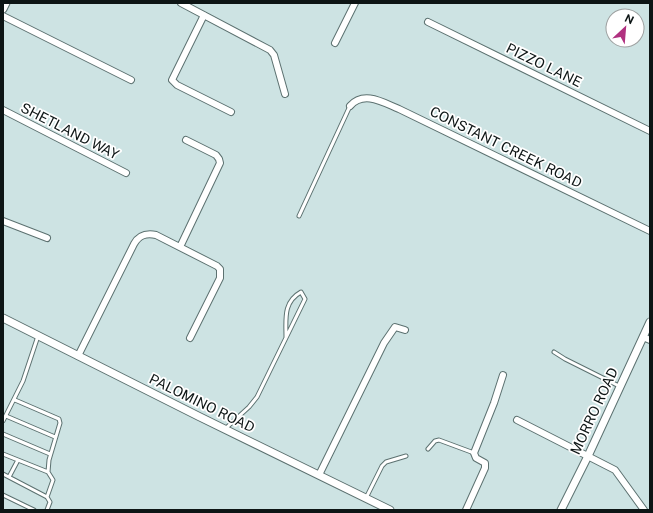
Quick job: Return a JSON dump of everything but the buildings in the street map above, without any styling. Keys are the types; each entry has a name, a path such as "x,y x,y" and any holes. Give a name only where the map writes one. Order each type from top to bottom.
{"street":[{"path":"3,10 6,3"},
{"path":"180,3 270,50 274,55 285,94"},
{"path":"335,43 355,3"},
{"path":"204,15 172,80 177,85 231,112"},
{"path":"3,16 131,80"},
{"name":"PIZZO LANE","path":"428,22 650,131"},
{"name":"CONSTANT CREEK ROAD","path":"350,106 359,99 368,98 399,109 650,231"},
{"name":"SHETLAND WAY","path":"3,110 126,173"},
{"path":"180,247 220,163 216,155 186,140"},
{"path":"3,221 47,238"},
{"path":"78,356 134,244 138,238 146,234 156,235 180,247 217,266 221,272 220,278 190,338"},
{"name":"PALOMINO ROAD","path":"3,318 224,429 390,510"},
{"name":"MORRO ROAD","path":"561,510 588,456 650,322"},
{"path":"319,475 384,343 395,326 405,330"},
{"path":"642,337 650,340"},
{"path":"466,510 485,466 485,463 476,458 474,453 503,375"},
{"path":"517,420 615,470 644,510"}],"lane":[{"path":"299,216 350,106"},
{"path":"224,429 245,412 256,397 286,337 305,299 301,292 294,296 286,311 286,337"},
{"path":"3,421 15,400 23,381 38,336"},
{"path":"554,352 620,387"},
{"path":"15,400 59,419 60,423 50,454 48,472"},
{"path":"6,416 55,437"},
{"path":"3,434 50,454"},
{"path":"428,449 439,440 474,453"},
{"path":"3,454 48,472 53,480 47,496"},
{"path":"366,498 382,466 386,462 406,456"},
{"path":"9,477 18,460"},
{"path":"3,474 47,496 50,502 47,510"},
{"path":"3,495 34,510"}]}
